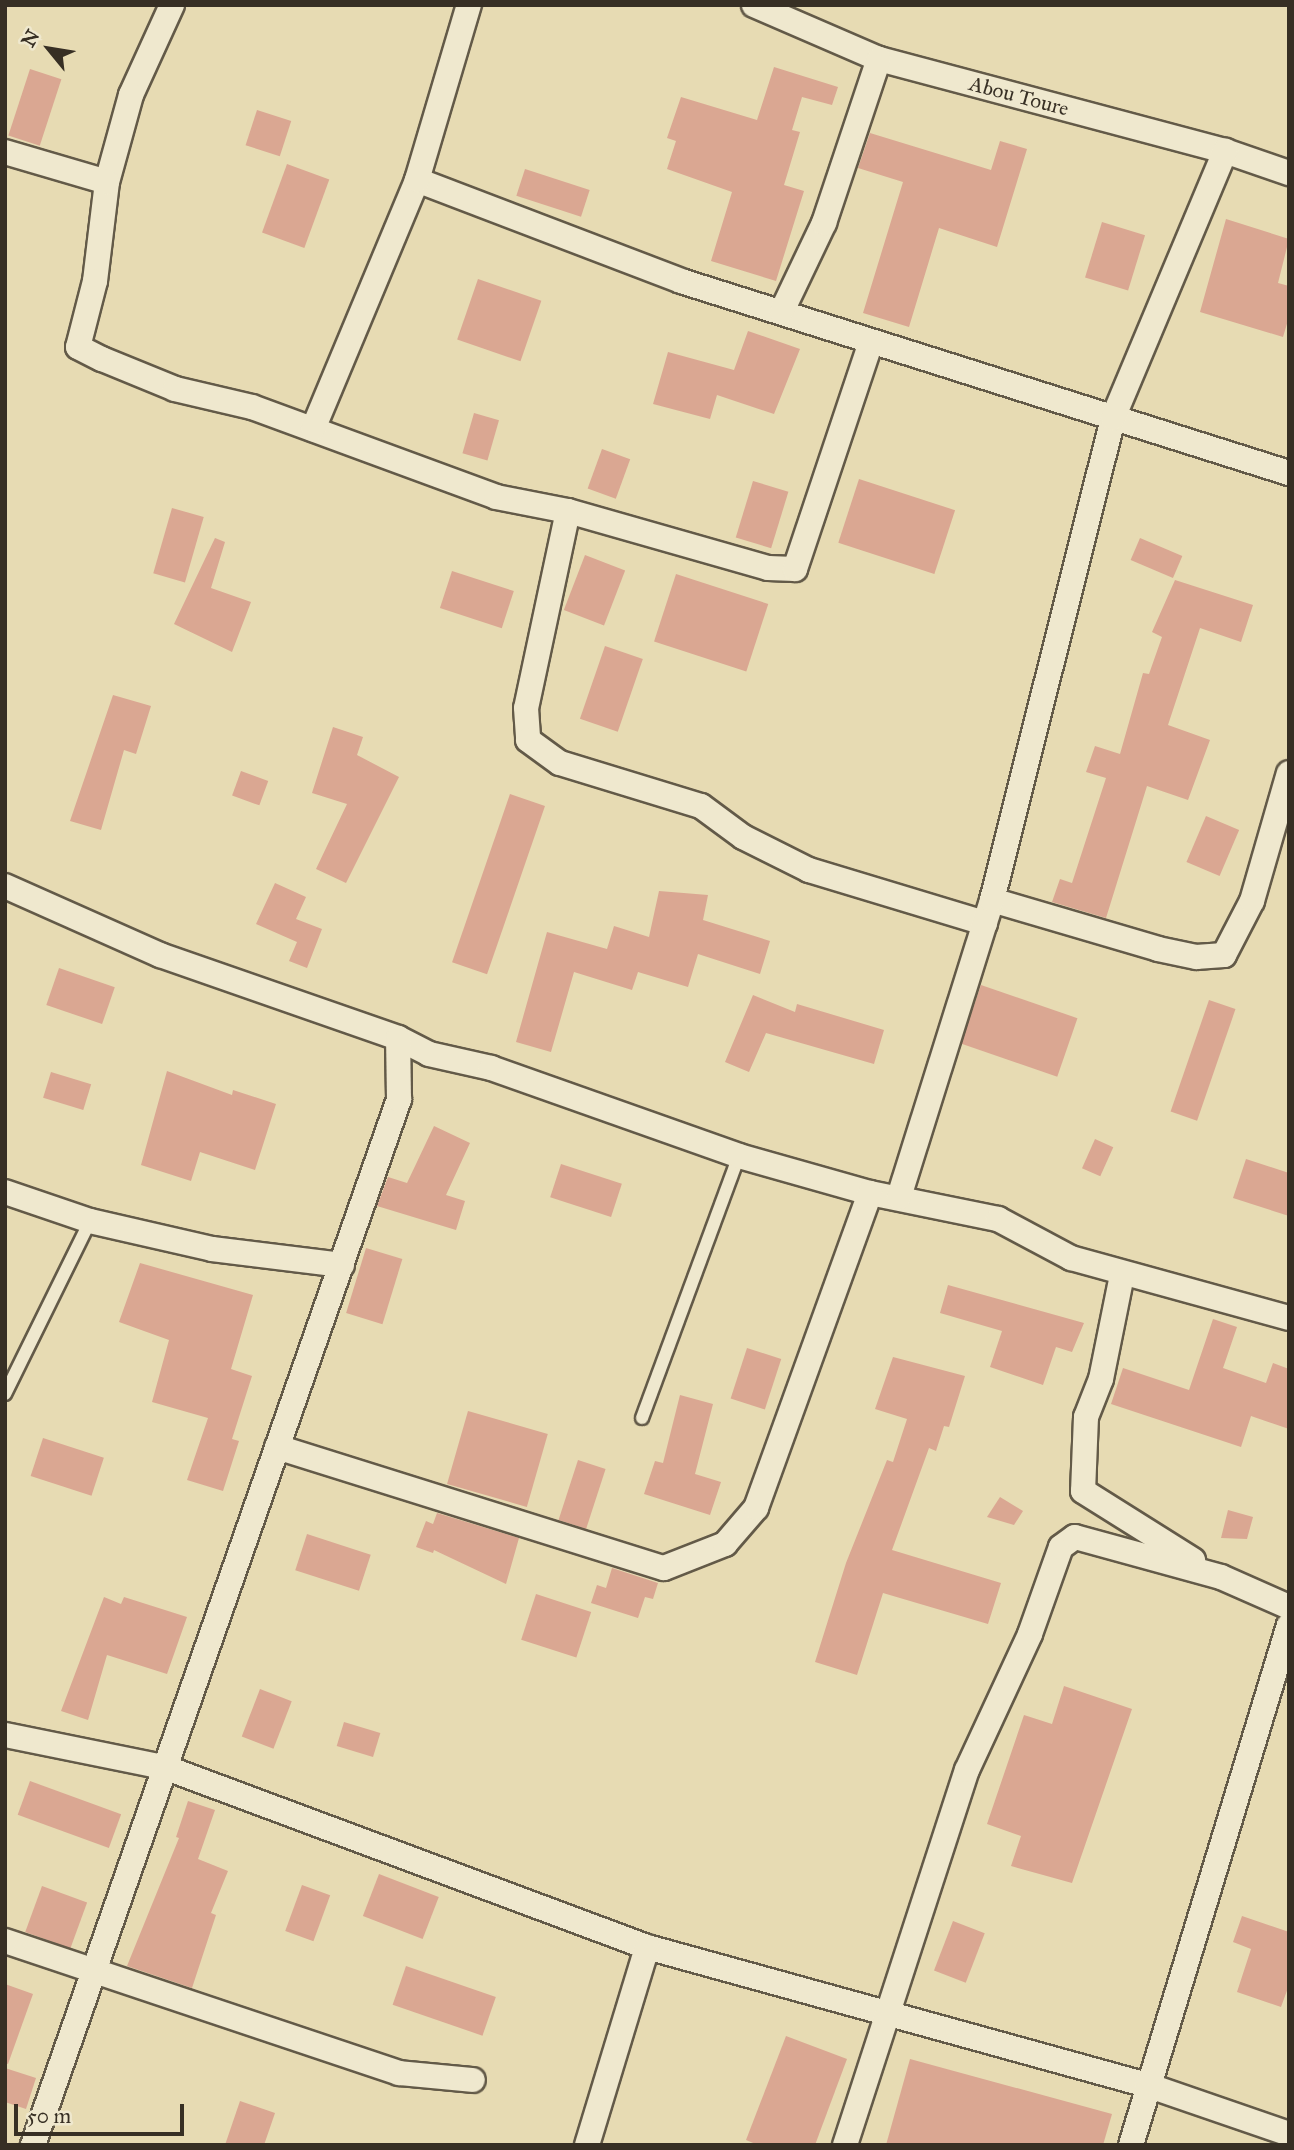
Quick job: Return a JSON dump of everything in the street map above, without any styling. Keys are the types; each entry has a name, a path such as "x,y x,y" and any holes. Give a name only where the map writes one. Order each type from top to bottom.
{"street":[{"path":"172,5 131,94 107,182 95,281 78,347 175,389 252,407 496,497 568,511 768,568 795,569 872,342"},
{"path":"313,429 417,180 469,5"},
{"name":"Abou Toure","path":"754,5 879,59 1225,151 1289,173"},
{"path":"782,311 824,223 879,59"},
{"path":"899,1197 992,900 1113,418 1225,151"},
{"path":"5,152 107,182"},
{"path":"417,180 681,281 1289,473"},
{"path":"568,511 526,708 528,740 560,763 701,806 743,836 809,870 985,923"},
{"path":"992,900 1158,949 1196,957 1224,956 1252,901 1286,786"},
{"path":"5,887 160,955 398,1038 429,1054 491,1068 739,1156 870,1193 998,1219 1071,1258 1122,1275 1220,1296 1289,1318"},
{"path":"33,2145 399,1099 398,1038"},
{"path":"5,1192 90,1221 224,1251 342,1265"},
{"path":"277,1447 663,1568 725,1544 756,1508 870,1193"},
{"path":"1122,1275 1101,1379 1086,1417 1083,1491 1221,1577 1289,1607"},
{"path":"845,2145 967,1770 1030,1634 1061,1547 1075,1537 1221,1577"},
{"path":"1131,2145 1147,2085 1289,1625"},
{"path":"5,1735 164,1767 647,1947 1147,2085 1289,2134"},
{"path":"5,1941 399,2073 473,2080"},
{"path":"587,2145 647,1947"}],"lane":[{"path":"642,1418 739,1156"},
{"path":"5,1394 90,1221"}],"building":[{"path":"774,67 838,87 832,105 802,97 792,130 800,132 784,185 804,191 776,281 711,261 732,192 667,169 676,141 667,138 681,97 757,120"},
{"path":"30,69 61,79 40,146 8,136"},
{"path":"257,110 291,121 280,156 246,145"},
{"path":"870,133 991,170 1000,141 1027,149 997,247 939,228 909,327 863,313 903,182 858,168"},
{"path":"287,164 329,179 304,248 262,233"},
{"path":"525,169 590,190 581,217 516,196"},
{"path":"1226,219 1289,239 1278,283 1289,286 1289,317 1283,337 1200,312"},
{"path":"1102,222 1145,235 1128,291 1085,277"},
{"path":"478,279 541,301 521,361 457,340"},
{"path":"748,331 800,349 774,414 717,395 710,419 653,404 668,352 734,370"},
{"path":"474,413 499,420 487,461 462,453"},
{"path":"602,449 630,459 616,499 588,488"},
{"path":"859,479 955,510 934,574 838,543"},
{"path":"753,481 788,492 771,548 736,537"},
{"path":"172,508 204,517 185,582 153,573"},
{"path":"215,538 225,542 211,588 251,602 232,652 174,624"},
{"path":"1140,538 1182,556 1173,578 1131,560"},
{"path":"585,555 625,570 604,625 564,610"},
{"path":"452,571 514,591 502,628 440,608"},
{"path":"676,574 768,604 746,671 654,642"},
{"path":"1175,580 1253,605 1241,642 1200,628 1168,725 1210,740 1188,800 1147,786 1106,918 1052,902 1060,879 1072,883 1106,778 1086,772 1095,746 1120,754 1143,673 1149,674 1162,637 1152,632"},
{"path":"605,646 643,659 618,732 580,719"},
{"path":"113,695 151,706 136,754 124,750 101,830 70,821"},
{"path":"333,727 363,737 357,755 399,777 346,883 316,869 347,804 312,793"},
{"path":"241,771 268,781 259,805 232,795"},
{"path":"510,794 545,806 487,974 452,962"},
{"path":"1206,816 1239,830 1220,876 1186,862"},
{"path":"275,883 306,897 296,919 322,929 307,968 289,961 297,942 256,924"},
{"path":"659,891 708,895 703,920 770,941 760,974 698,954 688,987 638,972 632,990 574,972 551,1052 516,1042 547,932 607,949 614,926 649,937"},
{"path":"59,968 115,987 102,1024 46,1005"},
{"path":"981,985 1077,1018 1057,1077 961,1044"},
{"path":"753,995 795,1012 797,1004 884,1030 874,1064 766,1033 749,1072 725,1062"},
{"path":"1209,1000 1235,1009 1197,1121 1171,1112"},
{"path":"167,1071 232,1095 233,1090 276,1104 255,1170 200,1152 191,1181 141,1165"},
{"path":"51,1072 91,1084 83,1110 43,1098"},
{"path":"434,1126 470,1143 446,1195 465,1201 456,1230 377,1206 388,1177 407,1183"},
{"path":"1095,1139 1113,1147 1100,1176 1082,1168"},
{"path":"1246,1159 1289,1173 1289,1216 1233,1198"},
{"path":"561,1164 622,1184 611,1217 550,1197"},
{"path":"366,1248 402,1259 382,1324 346,1313"},
{"path":"140,1263 253,1295 231,1369 252,1376 232,1439 239,1441 223,1491 187,1480 208,1418 152,1402 169,1340 119,1322"},
{"path":"948,1285 1084,1323 1072,1352 1056,1347 1043,1385 990,1367 1002,1331 940,1313"},
{"path":"1213,1319 1237,1327 1223,1368 1266,1383 1273,1363 1289,1369 1289,1429 1251,1416 1241,1447 1111,1404 1123,1368 1189,1390"},
{"path":"747,1348 781,1359 765,1410 731,1398"},
{"path":"893,1357 965,1376 949,1427 944,1426 936,1451 929,1448 892,1550 1001,1583 988,1624 883,1593 857,1675 815,1662 846,1563 887,1460 893,1462 907,1419 875,1409"},
{"path":"680,1395 713,1404 695,1474 721,1482 710,1515 644,1494 655,1461 663,1463"},
{"path":"468,1411 548,1434 527,1507 447,1484"},
{"path":"43,1438 104,1458 92,1496 31,1476"},
{"path":"578,1460 606,1469 586,1529 559,1520"},
{"path":"1000,1497 1023,1511 1014,1525 987,1517"},
{"path":"1228,1510 1253,1517 1247,1539 1221,1538"},
{"path":"437,1513 519,1538 506,1584 434,1550 433,1553 416,1547 426,1521 433,1524"},
{"path":"307,1534 371,1555 359,1591 295,1570"},
{"path":"612,1568 658,1583 653,1599 645,1597 638,1618 591,1603 597,1585 606,1588"},
{"path":"536,1594 591,1612 576,1658 521,1640"},
{"path":"104,1597 121,1604 124,1597 187,1617 167,1674 107,1655 88,1720 61,1711"},
{"path":"1064,1686 1132,1709 1072,1883 1011,1866 1021,1836 987,1824 1024,1715 1052,1724"},
{"path":"260,1689 292,1701 273,1749 242,1737"},
{"path":"344,1722 380,1733 373,1757 337,1746"},
{"path":"30,1781 121,1814 109,1848 18,1815"},
{"path":"188,1801 215,1810 198,1859 228,1871 211,1913 216,1915 192,1988 127,1966 179,1838 176,1837"},
{"path":"379,1874 439,1897 423,1939 363,1916"},
{"path":"302,1885 330,1895 313,1941 285,1931"},
{"path":"42,1886 87,1902 70,1948 25,1932"},
{"path":"1242,1916 1289,1932 1289,1985 1281,2007 1237,1992 1251,1949 1233,1942"},
{"path":"953,1921 985,1933 966,1983 934,1970"},
{"path":"406,1966 496,1997 482,2036 393,2005"},
{"path":"5,1984 33,1994 8,2064 5,2063"},
{"path":"786,2036 847,2059 815,2145 758,2145 746,2140"},
{"path":"910,2059 1112,2114 1103,2145 886,2145"},
{"path":"5,2068 36,2078 26,2109 5,2102"},
{"path":"240,2101 275,2113 264,2145 225,2145"}]}
